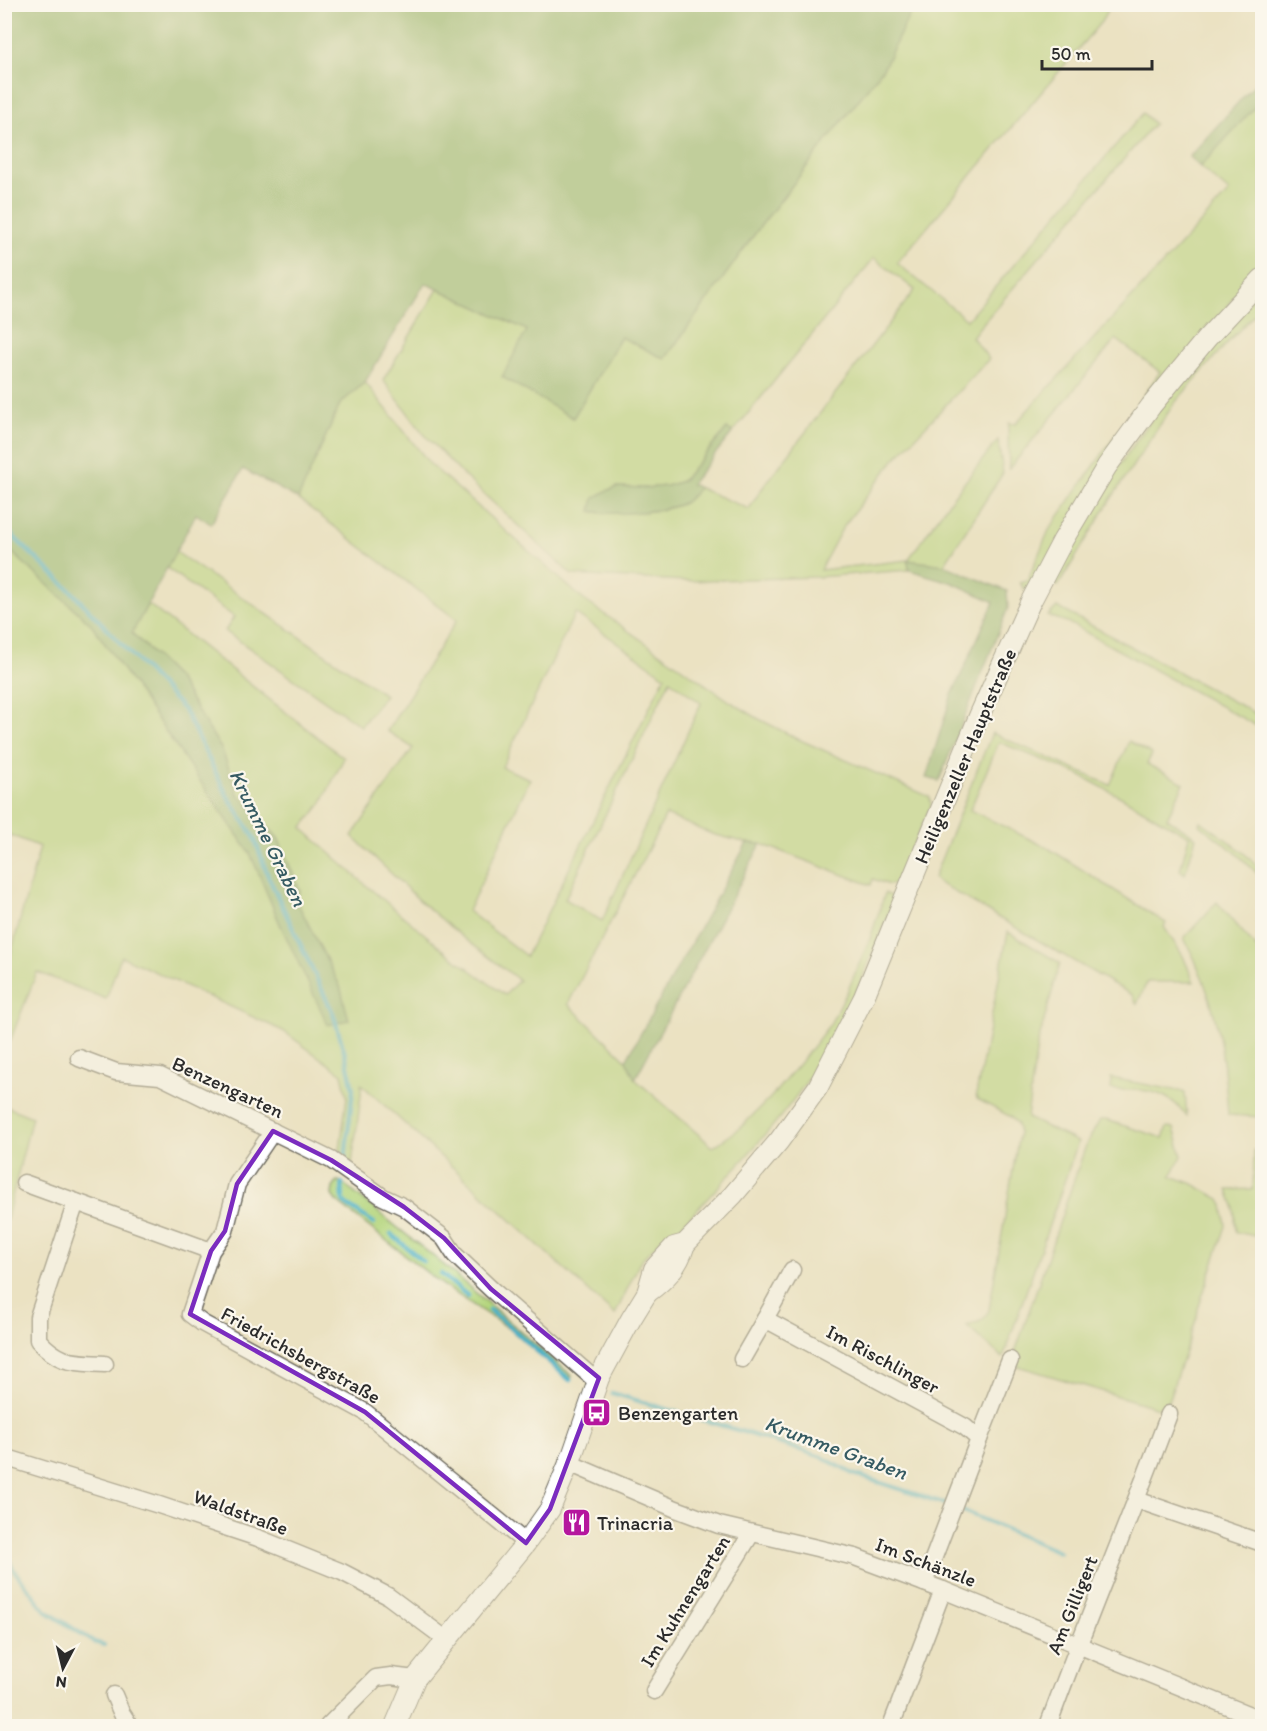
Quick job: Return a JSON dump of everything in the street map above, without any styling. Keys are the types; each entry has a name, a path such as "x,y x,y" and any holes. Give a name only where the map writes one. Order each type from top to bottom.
{"street":[{"name":"Heiligenzeller Hauptstraße","path":"394,1726 415,1679 526,1543 550,1509 599,1378 647,1293 672,1272 681,1257 685,1244 733,1195 779,1141 818,1087 864,997 963,754 1030,603 1068,531 1107,466 1151,406 1207,338 1263,279"},
{"name":"Benzengarten","path":"79,1058 116,1072 160,1076 331,1160 383,1197 404,1207 444,1238 455,1255 499,1297 593,1378 599,1378"},
{"name":"Friedrichsbergstraße","path":"273,1131 237,1184 225,1231 211,1251 190,1314 202,1323 365,1412 526,1543"},
{"path":"24,1183 211,1251"},
{"path":"76,1202 38,1317 38,1340 48,1351 63,1361 105,1364"},
{"path":"742,1359 792,1270"},
{"name":"Im Rischlinger","path":"765,1319 965,1427 979,1439"},
{"path":"924,1583 1010,1360"},
{"name":"Am Gilligert","path":"1048,1726 1077,1646 1137,1500 1169,1414"},
{"name":"Waldstraße","path":"4,1457 159,1505 258,1539 342,1572 388,1596 447,1640"},
{"name":"Im Schänzle","path":"569,1463 719,1526 855,1557 943,1590 1256,1721"},
{"path":"1137,1500 1263,1543"},
{"name":"Im Kuhnengarten","path":"654,1691 751,1534"},
{"path":"891,1726 943,1590"},
{"path":"328,1726 376,1678 391,1676 415,1679"},
{"path":"114,1695 130,1726"}],"highlighted area":[{"path":"273,1131 331,1160 404,1207 444,1238 491,1289 599,1378 550,1509 526,1543 365,1412 190,1314 211,1251 225,1231 237,1184"}],"green space":[{"path":"4,5 914,5 884,67 759,228 665,359 621,337 573,418 502,377 527,330 425,283 365,382 340,404 298,499 243,469 211,524 196,514 132,633 178,679 222,750 238,794 278,838 300,891 296,900 340,986 349,1020 328,1025 281,926 250,853 92,625 5,546"},
{"path":"914,5 1111,5 1101,22 897,263 967,320 1143,113 1154,124 972,337 989,359 894,460 843,527 820,570 908,560 909,570 818,577 686,581 572,575 463,475 423,433 383,380 438,289 527,330 573,418 621,337 665,359 759,228 884,67","holes":["874,258 915,290 761,490 749,509 699,488 685,502 653,511 624,513 591,511 606,491 617,487 667,486 682,481 727,429 733,432"]},
{"path":"1262,76 1262,99 1200,167 1189,157"},
{"path":"1262,99 1262,267 1236,294 1027,588 1024,589 1020,583 1028,579 1049,530 1160,372 1116,339 1009,469 1009,423 1015,424 1229,192 1200,167"},
{"path":"1262,287 1262,306 1173,405 1111,499 1058,586 1048,581 1093,503 1176,384"},
{"path":"365,382 430,464 584,600 759,719 798,739 930,797 931,806 895,884 889,885 873,879 871,885 761,844 747,843 712,834 666,815 568,1004 626,1060 635,1079 713,1147 739,1129 771,1097 830,1024 870,939 885,893 895,898 849,1009 805,1083 762,1138 669,1240 664,1237 641,1260 615,1315 361,1084 352,1164 339,1156 347,1096 342,1074 283,1031 121,956 106,999 37,972 5,1054 5,963 8,964 40,847 5,833 5,546 92,625 250,853 281,926 340,986 296,900 300,891 278,838 238,794 222,750 178,679 132,633 148,604 344,758 321,804 302,828 446,952 505,995 519,980 420,901 352,836 413,748 387,731 457,620 298,499 340,404","holes":["575,613 665,676 526,956 468,911 530,779 502,767","670,680 701,703 602,921 565,899"]},
{"path":"727,429 733,432 691,484 699,488 685,502 666,508 639,512 591,511 594,498 617,487 667,486 682,481"},
{"path":"998,440 1003,473 944,565 908,560 949,502"},
{"path":"176,552 385,695 361,726 225,631 234,617 167,568"},
{"path":"908,560 944,565 1007,591 1008,608 939,781 926,778 951,697 994,602 953,583 909,570"},
{"path":"1057,607 1262,717 1262,729 1067,622 1048,616"},
{"path":"992,733 1110,785 1129,741 1152,754 1147,764 1184,783 1167,818 1196,837 1185,874 1180,870 1189,836 1077,774 999,742 970,810 1048,848 1166,923 1164,927 1183,956 1194,982 1147,982 1137,1004 1132,995 937,882 934,878 936,872"},
{"path":"1201,821 1242,851 1262,871 1262,878 1236,853 1200,825"},
{"path":"747,843 761,844 635,1079 626,1060"},
{"path":"1217,902 1257,949 1262,964 1262,1117 1228,1115 1221,1046 1211,1003 1204,981 1184,938"},
{"path":"1008,932 1060,963 1037,1046 1027,1118 1078,1142 1003,1358 966,1326 980,1321 989,1310 1019,1134 1017,1124 1011,1117 977,1099 976,1095"},
{"path":"1111,1078 1185,1093 1187,1117 1175,1103 1164,1096 1142,1090 1111,1089"},
{"path":"5,1106 32,1117 6,1222 4,1222"},
{"path":"1100,1120 1163,1138 1167,1127 1174,1128 1182,1156 1171,1176 1191,1183 1220,1199 1223,1205 1226,1226 1165,1410 1011,1364 1086,1145"},
{"path":"1254,1150 1262,1150 1262,1217 1259,1217 1255,1236 1236,1232 1234,1206 1228,1190 1253,1189"},
{"path":"338,1181 444,1265 572,1376 570,1380 512,1331 443,1285 336,1201 332,1195 333,1188"}],"waterway":[{"name":"Krumme Graben","path":"4,528 71,591 184,710 227,795 254,837 268,876 333,1013 347,1061 353,1089 345,1159"},
{"name":"Krumme Graben","path":"342,1183 343,1200 374,1223"},
{"name":"Krumme Graben","path":"391,1234 423,1261"},
{"name":"Krumme Graben","path":"441,1274 468,1296"},
{"name":"Krumme Graben","path":"489,1310 570,1380"},
{"name":"Krumme Graben","path":"612,1393 822,1457 853,1474 946,1504"},
{"name":"Krumme Graben","path":"963,1511 1059,1552"},
{"path":"4,1552 16,1573 46,1611 94,1642 104,1645"}],"place":[{"name":"Benzengarten","path":"597,1413"},
{"name":"Trinacria","path":"576,1523"}]}
